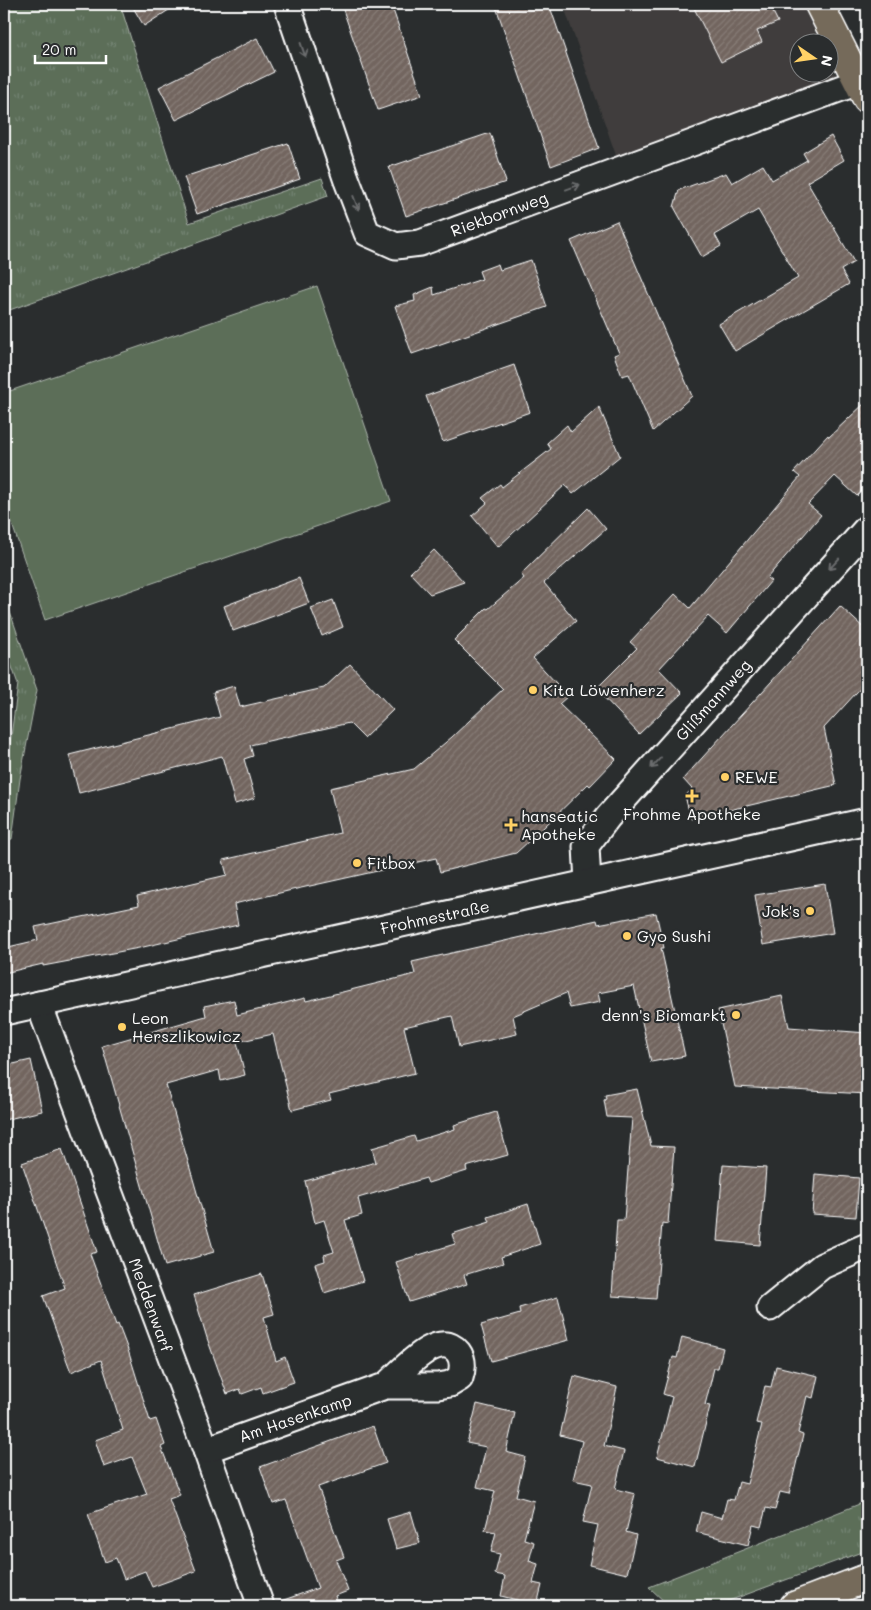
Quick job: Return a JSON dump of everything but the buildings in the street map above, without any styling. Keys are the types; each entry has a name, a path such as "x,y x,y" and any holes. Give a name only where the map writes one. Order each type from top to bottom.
{"main road":[{"path":"819,4 862,91"},
{"path":"794,1606 867,1578"}],"street":[{"name":"Riekbornweg","path":"287,4 346,178 367,233 396,246 420,243 634,166 862,91"},
{"name":"Glißmannweg","path":"588,883 586,846 608,818 867,528"},
{"name":"Frohmestraße","path":"4,1012 867,821"},
{"name":"Meddenwarf","path":"39,1004 206,1450 261,1606"},
{"path":"770,1308 822,1266 867,1246"},
{"name":"Am Hasenkamp","path":"206,1450 385,1386"}],"shaded area":[{"path":"563,4 802,4 815,32 788,32 788,82 821,82 618,161"}],"green space":[{"path":"6,4 120,4 189,223 322,178 328,196 4,312 4,97 8,11"},
{"path":"317,286 391,501 45,620 4,501 4,393"},
{"path":"4,595 37,690 20,779 12,839 4,840 4,789 18,684 4,644"},
{"path":"867,1501 867,1550 715,1606 669,1606 649,1587"}],"place":[{"name":"Kita Löwenherz","path":"533,690"},
{"name":"REWE","path":"725,777"},
{"name":"Frohme Apotheke","path":"692,796"},
{"name":"hanseatic Apotheke","path":"511,825"},
{"name":"Fitbox","path":"357,863"},
{"name":"Jok's","path":"810,911"},
{"name":"Gyo Sushi","path":"627,936"},
{"name":"denn's Biomarkt","path":"736,1015"},
{"name":"Leon Herszlikowicz","path":"122,1027"}]}
